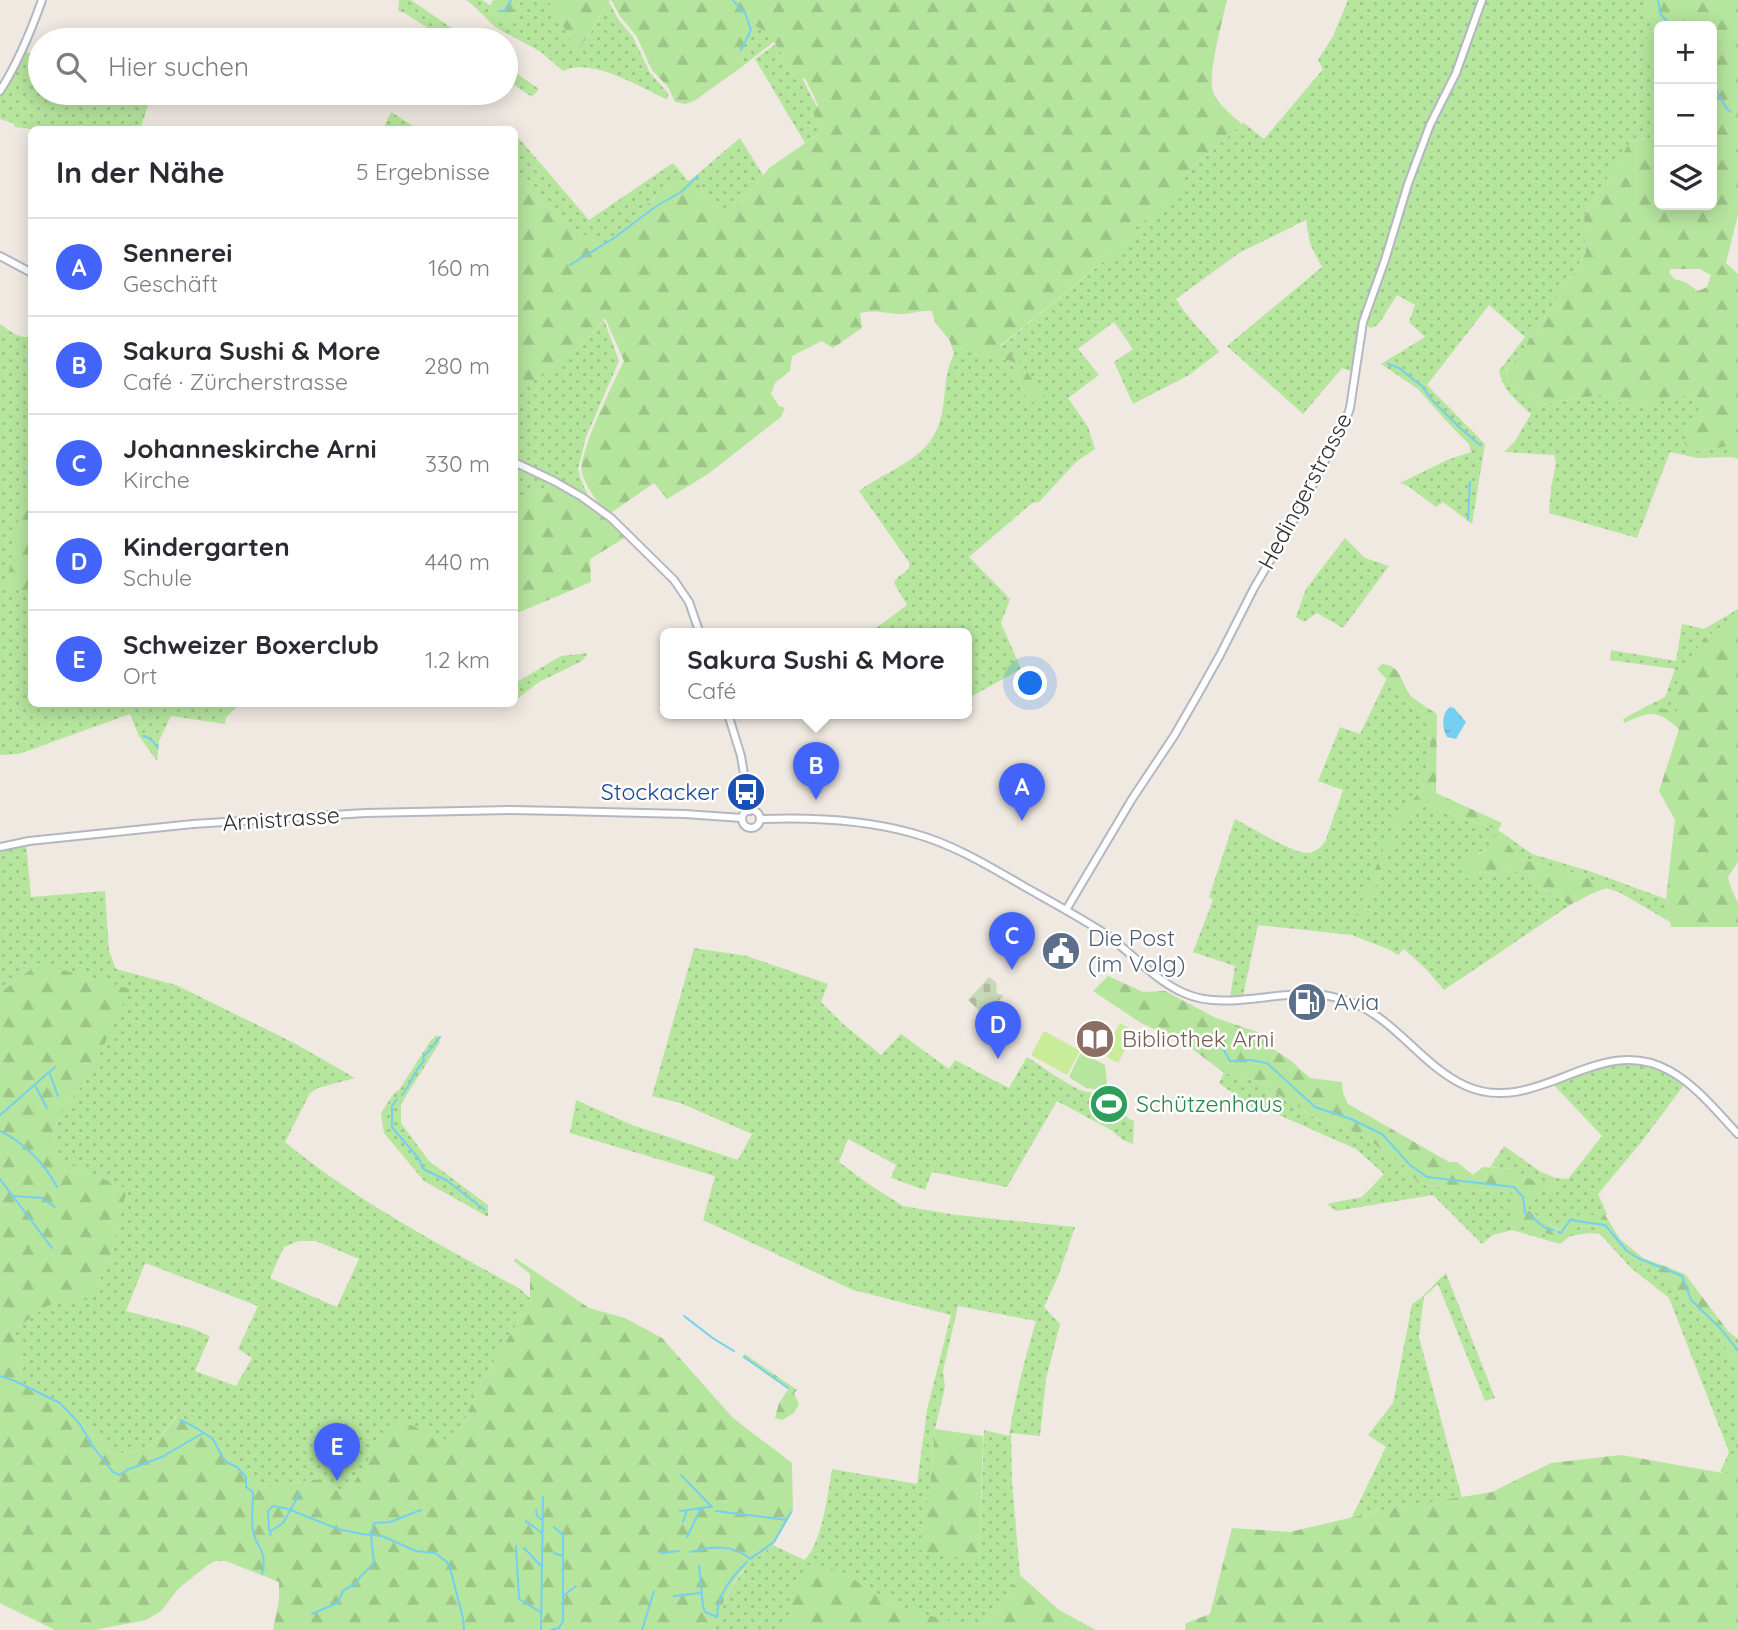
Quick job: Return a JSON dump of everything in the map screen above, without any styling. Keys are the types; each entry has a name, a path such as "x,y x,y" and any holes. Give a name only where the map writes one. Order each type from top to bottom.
{"street":[{"path":"32,28 42,0"},
{"name":"Hedingerstrasse","path":"1066,910 1192,705 1254,588 1302,506 1347,417 1363,322 1408,184 1430,125 1456,73 1482,0"},
{"path":"0,91 28,37"},
{"path":"0,256 28,271"},
{"path":"518,463 554,481 611,518 663,567 689,602 698,628"},
{"path":"730,719 741,756 750,811"},
{"name":"Arnistrasse","path":"0,847 79,835 193,824 365,813 562,811 742,818"},
{"path":"750,811 757,813 760,819 757,825 751,828 745,826 742,818 750,811"},
{"path":"760,819 838,820 875,824 915,833 970,856 1066,910 1104,933 1167,984 1195,998 1221,1000 1310,994 1341,999 1382,1019 1420,1054 1467,1087 1490,1093 1525,1091 1588,1067 1618,1059 1644,1060 1672,1071 1689,1084 1738,1134"}],"green space":[{"path":"399,0 411,0 452,28 428,28 398,11"},
{"path":"466,0 482,0 491,6 488,13 510,21 514,9 523,0 548,0 576,49 581,48 609,2 618,19 633,37 650,73 668,93 668,98 601,71 575,68 563,71 541,52 518,40 518,28 497,28"},
{"path":"495,0 523,0 514,9 510,21 497,24 488,12"},
{"path":"548,0 610,0 580,49 576,49"},
{"path":"611,0 1227,0 1216,47 1212,84 1218,101 1242,124 1180,179 1181,191 1134,229 1132,238 1000,346 1018,359 1046,399 1028,403 1012,361 952,347 935,322 932,311 902,314 860,313 862,328 833,348 822,341 792,356 790,371 775,383 771,394 779,406 785,408 781,417 708,474 667,499 654,483 605,517 626,537 590,559 591,582 518,613 518,496 521,499 553,484 589,507 597,502 583,477 582,463 598,417 624,361 605,318 581,346 518,392 518,180 568,225 605,245 655,198 674,185 694,177 712,206 733,213 769,168 823,131 813,112 818,105 805,78 796,80 770,34 756,26 746,38 739,69 694,101 685,104 675,102 668,87 652,70 637,37"},
{"path":"1348,0 1647,0 1643,13 1653,19 1644,54 1654,62 1654,137 1630,142 1584,216 1586,253 1519,356 1506,371 1506,381 1536,405 1601,395 1633,407 1635,403 1641,406 1672,397 1704,398 1692,452 1735,445 1738,446 1738,459 1697,458 1670,452 1637,538 1549,513 1556,462 1554,455 1504,452 1515,441 1531,414 1507,390 1499,371 1525,337 1489,305 1427,385 1485,444 1472,524 1443,502 1436,507 1400,483 1447,460 1471,452 1469,444 1418,389 1381,364 1425,337 1409,322 1415,305 1397,295 1376,326 1370,328 1362,324 1353,372 1342,368 1303,414 1227,346 1322,267 1310,244 1306,220 1239,253 1176,299 1219,352 1189,375 1133,404 1114,362 1133,349 1114,322 1078,349 1099,375 1068,398 1088,427 1095,449 1076,462 1039,502 1032,503 969,557 1010,599 1001,623 1021,669 972,696 972,628 876,628 907,605 894,583 908,569 909,562 859,491 912,459 932,438 943,407 947,373 954,354 952,347 1012,361 1028,403 1018,359 1000,347 1132,238 1134,229 1180,191 1180,179 1242,124 1264,139 1323,69 1318,60 1333,36"},
{"path":"1647,0 1738,0 1738,214 1726,263 1738,274 1738,446 1692,452 1684,443 1703,398 1672,397 1641,406 1635,403 1633,407 1600,395 1536,405 1506,381 1509,367 1519,356 1586,253 1584,216 1630,142 1654,137 1654,210 1717,210 1717,21 1654,21 1654,62 1644,54 1652,19 1643,13","holes":["1671,269 1700,269 1711,275 1707,287 1698,291 1685,282 1674,279 1669,272"]},
{"path":"757,25 771,34 775,41 739,69 746,38"},
{"path":"776,44 796,80 802,78 817,107 814,112 823,131 805,143 755,59"},
{"path":"23,52 28,53 28,105 148,105 141,126 15,127 13,123 0,119 0,95"},
{"path":"518,74 539,89 532,97 518,87"},
{"path":"391,112 413,126 384,126"},
{"path":"518,137 589,220 673,163 689,182 677,183 653,199 605,245 568,225 518,180"},
{"path":"740,138 763,175 733,213 712,206 694,177"},
{"path":"604,320 619,361 586,437 578,469 590,501 556,479 518,460 518,391 581,346"},
{"path":"0,324 18,336 28,337 28,501 23,500 7,587 28,593 28,707 237,707 226,717 225,724 171,716 159,741 157,761 139,736 130,714 19,754 0,755"},
{"path":"518,464 582,497 580,501 552,484 521,500 518,496"},
{"path":"22,500 28,501 28,593 6,587"},
{"path":"1345,538 1365,558 1389,566 1343,628 1317,613 1304,622 1296,617 1306,589"},
{"path":"1738,609 1738,620 1704,638 1678,710 1671,716 1666,709 1647,706 1665,697 1675,669 1610,660 1611,650 1676,661 1682,624 1704,629"},
{"path":"1738,620 1738,862 1728,877 1738,903 1738,927 1671,927 1666,899 1675,820 1659,791 1679,729 1659,715 1647,714 1624,723 1623,719 1647,706 1666,709 1672,715 1678,710 1672,699 1680,674 1704,638"},
{"path":"588,653 582,661 539,682 518,699 518,681 561,656"},
{"path":"1382,664 1394,668 1408,693 1437,714 1436,793 1502,823 1498,830 1423,804 1395,836 1363,916 1356,915 1393,826 1422,788 1430,756 1429,719 1410,704 1377,669"},
{"path":"1387,678 1410,704 1429,719 1430,756 1422,788 1393,826 1363,916 1395,836 1423,804 1498,830 1532,854 1666,899 1670,922 1621,893 1579,874 1520,859 1505,840 1487,851 1479,852 1465,879 1478,871 1501,876 1510,868 1570,905 1444,990 1404,949 1398,955 1352,935 1258,925 1243,996 1230,997 1235,966 1193,952 1213,900 1209,897 1235,819 1300,852 1317,850 1325,842 1343,790 1318,781 1340,727 1360,734"},
{"path":"1496,833 1520,859 1579,874 1606,888 1570,905 1510,868 1501,876 1478,871 1465,879 1461,868 1478,853 1487,851"},
{"path":"26,842 31,897 105,891 109,951 116,969 176,985 296,1044 355,1078 318,1088 310,1093 285,1142 369,1203 520,1289 530,1298 481,1383 454,1443 347,1494 320,1479 259,1489 202,1428 176,1416 150,1446 112,1454 53,1398 31,1391 20,1380 22,1352 14,1330 45,1307 65,1300 91,1300 112,1251 126,1189 66,1163 56,1150 54,1130 66,1105 89,1077 39,963 0,993 0,847","holes":["299,1241 316,1241 359,1259 337,1307 270,1278 284,1247","145,1263 258,1306 238,1349 252,1358 236,1386 195,1371 210,1336 191,1328 126,1311"]},
{"path":"694,948 747,956 828,984 821,1002 881,1055 901,1034 949,1069 955,1060 1009,1088 1027,1057 1080,1090 1112,1098 1127,1117 1134,1121 1133,1144 1057,1101 1007,1187 932,1172 925,1190 891,1178 896,1165 848,1139 839,1162 903,1206 956,1215 1075,1227 1044,1307 1060,1324 1046,1379 1040,1436 1011,1433 1020,1575 996,1611 977,1629 901,1608 840,1571 789,1621 776,1630 713,1630 731,1588 751,1560 762,1557 773,1545 804,1560 810,1553 820,1531 832,1469 917,1484 927,1410 951,1315 853,1290 703,1220 715,1176 570,1133 576,1100 632,1125 738,1160 752,1134 680,1103 652,1096","holes":["958,1306 1036,1321 1009,1436 984,1430 979,1561 930,1485 935,1429 945,1387 943,1371"]},
{"path":"39,963 130,989 89,1077 66,1105 54,1130 56,1150 66,1163 127,1189 112,1251 91,1300 65,1300 45,1307 14,1330 22,1352 20,1379 31,1391 53,1398 112,1454 135,1451 150,1445 177,1416 202,1428 259,1489 320,1479 347,1494 394,1418 454,1443 481,1383 530,1298 530,1274 514,1261 515,1258 589,1308 625,1318 662,1338 733,1418 792,1463 793,1511 773,1545 762,1557 752,1561 737,1578 713,1630 273,1630 279,1600 279,1582 226,1561 216,1561 208,1565 179,1588 161,1611 146,1620 94,1630 55,1630 0,1603 0,993"},
{"path":"1108,976 1143,992 1165,991 1216,1018 1266,1035 1264,1043 1290,1060 1310,1078 1342,1082 1348,1104 1449,1162 1457,1162 1473,1175 1483,1167 1513,1169 1531,1180 1558,1182 1555,1190 1537,1192 1529,1203 1528,1210 1558,1230 1575,1217 1605,1215 1620,1239 1643,1258 1685,1274 1728,1331 1738,1339 1738,1363 1730,1356 1710,1319 1692,1310 1667,1279 1623,1253 1600,1227 1569,1226 1559,1237 1513,1223 1516,1198 1505,1191 1456,1190 1418,1183 1402,1163 1358,1133 1322,1122 1259,1082 1224,1073 1173,1034 1141,1023 1093,991"},
{"path":"989,977 996,982 997,994 1004,995 984,1015 968,1000"},
{"path":"1120,1023 1135,1031 1118,1063 1103,1055"},
{"path":"1044,1031 1080,1051 1067,1075 1031,1055"},
{"path":"437,1035 440,1042 401,1104 401,1123 429,1161 488,1205 488,1217 424,1181 384,1133 381,1113"},
{"path":"1081,1052 1105,1065 1108,1091 1086,1088 1069,1077"},
{"path":"1618,1062 1653,1068 1684,1085 1598,1194 1607,1214 1575,1217 1559,1230 1528,1210 1529,1203 1537,1192 1555,1190 1558,1182 1531,1180 1513,1169 1490,1167 1504,1146 1541,1172 1568,1179 1602,1136 1553,1084"},
{"path":"1224,1073 1259,1082 1322,1122 1358,1133 1402,1163 1418,1183 1456,1190 1505,1191 1516,1198 1513,1222 1559,1237 1569,1226 1600,1227 1623,1253 1667,1279 1692,1310 1710,1319 1730,1356 1738,1363 1738,1438 1728,1474 1720,1472 1729,1452 1669,1298 1631,1268 1600,1234 1570,1236 1560,1244 1512,1230 1493,1235 1482,1244 1433,1195 1336,1211 1327,1204 1362,1197 1384,1174 1356,1149 1279,1115 1253,1108 1219,1083"},
{"path":"1446,1273 1495,1398 1485,1401 1438,1284 1424,1297 1419,1337 1462,1498 1352,1517 1386,1447 1368,1435 1393,1403 1412,1304"},
{"path":"745,1354 797,1390 794,1393 799,1404 794,1413 782,1420 775,1418 779,1403 789,1388 742,1357"},
{"path":"935,1429 983,1436 979,1562 919,1550 930,1485"},
{"path":"1738,1438 1738,1630 1185,1630 1186,1623 1210,1614 1232,1528 1290,1532 1383,1510 1492,1492 1551,1463 1621,1455 1728,1474"},
{"path":"817,1564 840,1571 901,1608 977,1628 996,1611 1020,1575 1059,1610 1096,1630 776,1630 789,1621 788,1605 805,1566"}],"water":[{"path":"1450,707 1466,722 1456,739 1447,737 1444,730 1444,717"}],"waterway":[{"path":"499,11 505,11 511,0"},
{"path":"733,0 746,15 751,30 741,50"},
{"path":"1658,0 1661,15 1667,21"},
{"path":"1713,84 1731,112"},
{"path":"570,265 681,192 698,176"},
{"path":"1388,364 1399,368 1423,387 1431,399 1480,445"},
{"path":"1468,520 1470,482"},
{"path":"143,736 149,738 158,748"},
{"path":"1194,1035 1222,1047 1230,1061 1267,1063 1315,1107 1351,1119 1382,1134 1410,1165 1427,1177 1514,1187 1523,1197 1525,1213 1546,1228 1554,1230"},
{"path":"402,1095 424,1061 423,1057 440,1037"},
{"path":"0,1115 55,1067"},
{"path":"50,1074 58,1096"},
{"path":"36,1087 47,1108"},
{"path":"397,1099 392,1106 392,1127 419,1159 422,1167 446,1180 485,1210"},
{"path":"0,1131 33,1154 57,1187"},
{"path":"0,1179 52,1248"},
{"path":"14,1196 42,1198 55,1207"},
{"path":"1558,1232 1561,1233 1570,1220 1605,1225 1627,1251 1682,1276 1691,1300 1721,1329 1738,1351"},
{"path":"684,1316 734,1351"},
{"path":"744,1357 788,1388"},
{"path":"0,1376 60,1403 79,1423 113,1472 120,1475 162,1457 203,1433"},
{"path":"180,1420 213,1439 223,1458 246,1477 246,1487 253,1492 252,1526 263,1555 262,1574"},
{"path":"681,1475 712,1507"},
{"path":"270,1535 271,1531 283,1523 300,1493"},
{"path":"541,1630 543,1497"},
{"path":"271,1531 268,1511 273,1506 288,1509 338,1529 382,1536 416,1551 435,1553 447,1562 450,1568 464,1630"},
{"path":"680,1511 710,1507"},
{"path":"687,1537 701,1508"},
{"path":"312,1614 337,1603 344,1590 355,1584 374,1563 371,1535 374,1523 390,1522 421,1510"},
{"path":"536,1510 537,1516 542,1520"},
{"path":"683,1522 687,1510"},
{"path":"716,1511 787,1520"},
{"path":"690,1552 729,1548 750,1559 774,1542 791,1512"},
{"path":"526,1521 542,1533"},
{"path":"551,1630 559,1628 563,1621 563,1535 554,1527"},
{"path":"516,1546 519,1599 542,1613"},
{"path":"524,1548 542,1567"},
{"path":"661,1553 679,1551"},
{"path":"554,1553 563,1556"},
{"path":"699,1566 705,1612 717,1617 719,1602 726,1587 747,1562"},
{"path":"563,1596 576,1586"},
{"path":"642,1630 654,1591"},
{"path":"674,1596 700,1593"}],"place":[{"name":"Stockacker","path":"746,792"},
{"name":"Sakura Sushi & More","path":"816,800"},
{"name":"Sennerei","path":"1022,821"},
{"name":"Die Post (im Volg)","path":"1061,951"},
{"name":"Johanneskirche Arni","path":"1012,970"},
{"name":"Avia","path":"1307,1002"},
{"name":"Bibliothek Arni","path":"1095,1039"},
{"name":"Kindergarten","path":"998,1059"},
{"name":"Schützenhaus","path":"1109,1104"},
{"name":"Schweizer Boxerclub","path":"337,1481"}]}
